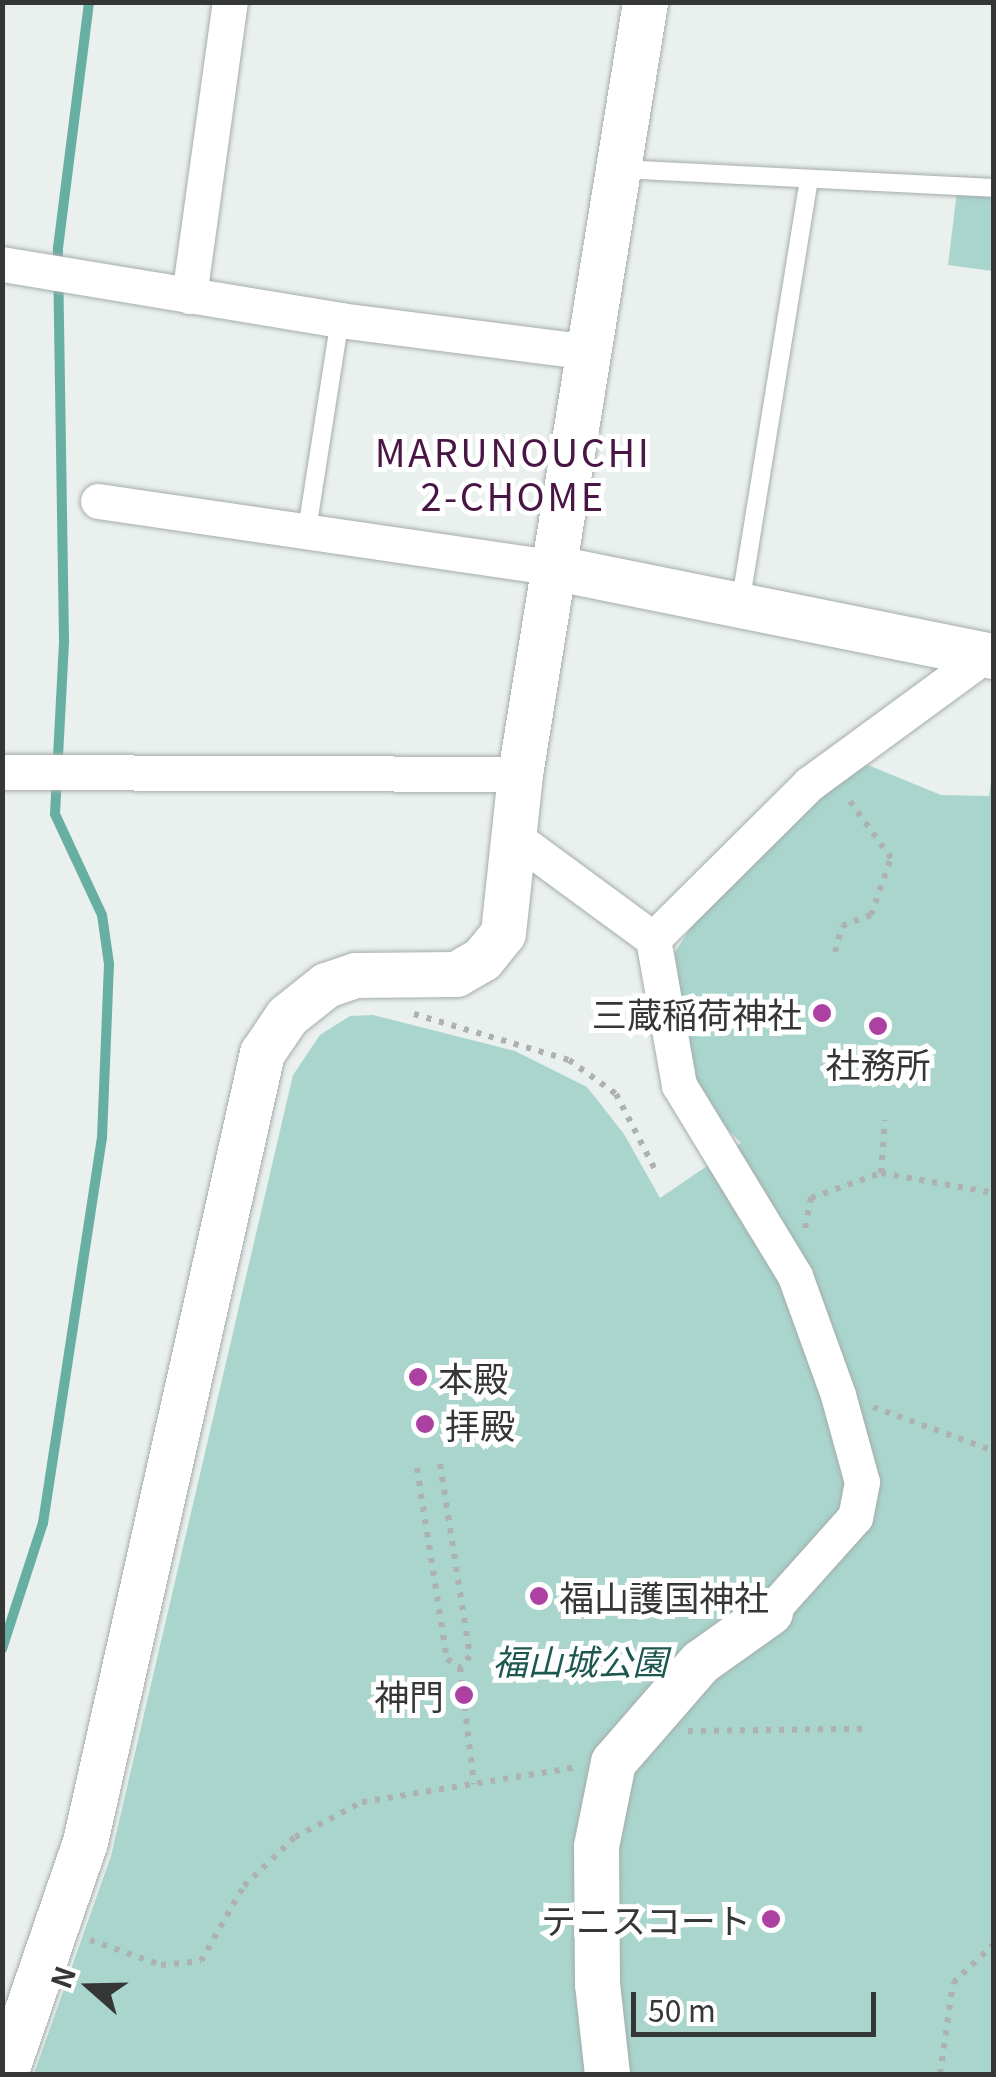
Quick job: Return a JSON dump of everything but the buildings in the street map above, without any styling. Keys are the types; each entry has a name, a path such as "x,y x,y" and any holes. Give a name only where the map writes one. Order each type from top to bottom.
{"street":[{"path":"189,296 230,2"},
{"path":"5,2074 86,1842 153,1558 213,1251 262,1053 287,1016 326,985 355,975 456,974 482,959 503,933 517,839 520,774 591,352 644,2"},
{"path":"17,267 77,281 340,320 591,352"},
{"path":"98,501 306,536 556,568 989,656"},
{"path":"653,938 828,770 989,656"},
{"path":"2,772 520,774"},
{"path":"517,839 653,938 678,1085 795,1276 838,1394 862,1482 855,1517 770,1612 700,1662 626,1747 596,1846 597,1984 607,2074"}],"lane":[{"path":"620,169 994,188"},
{"path":"740,606 809,180"},
{"path":"306,536 340,320"}],"path":[{"path":"828,770 890,858 872,915 842,926 835,952"},
{"path":"399,1010 569,1060 616,1094 657,1173"},
{"path":"881,1173 885,1120"},
{"path":"795,1276 811,1198 881,1173 994,1193"},
{"path":"838,1394 994,1452"},
{"path":"440,1464 470,1656 460,1667 474,1784"},
{"path":"417,1468 446,1659 460,1667"},
{"path":"56,1929 161,1964 202,1961 244,1886 295,1836 362,1802 474,1784 626,1747 862,1729"},
{"path":"940,2074 953,1983 994,1944"}],"green space":[{"path":"957,191 993,193 993,271 948,265"},
{"name":"福山城公園","path":"863,763 941,795 989,796 993,768 993,2074 34,2074 111,1856 293,1075 320,1035 350,1016 373,1015 515,1051 587,1087 624,1134 660,1198 741,1143 710,1111 693,1079 675,952 694,923 801,814"}],"waterway":[{"path":"2,1649 43,1523 102,1138 109,964 102,915 55,814 64,640 58,248 89,2"}],"place":[{"name":"三蔵稲荷神社","path":"822,1013"},
{"name":"社務所","path":"878,1026"},
{"name":"本殿","path":"418,1377"},
{"name":"拝殿","path":"425,1424"},
{"name":"福山護国神社","path":"539,1596"},
{"name":"神門","path":"464,1695"},
{"name":"テニスコート","path":"771,1919"}],"district":[{"name":"MARUNOUCHI 2-CHOME","path":"513,473"}]}
